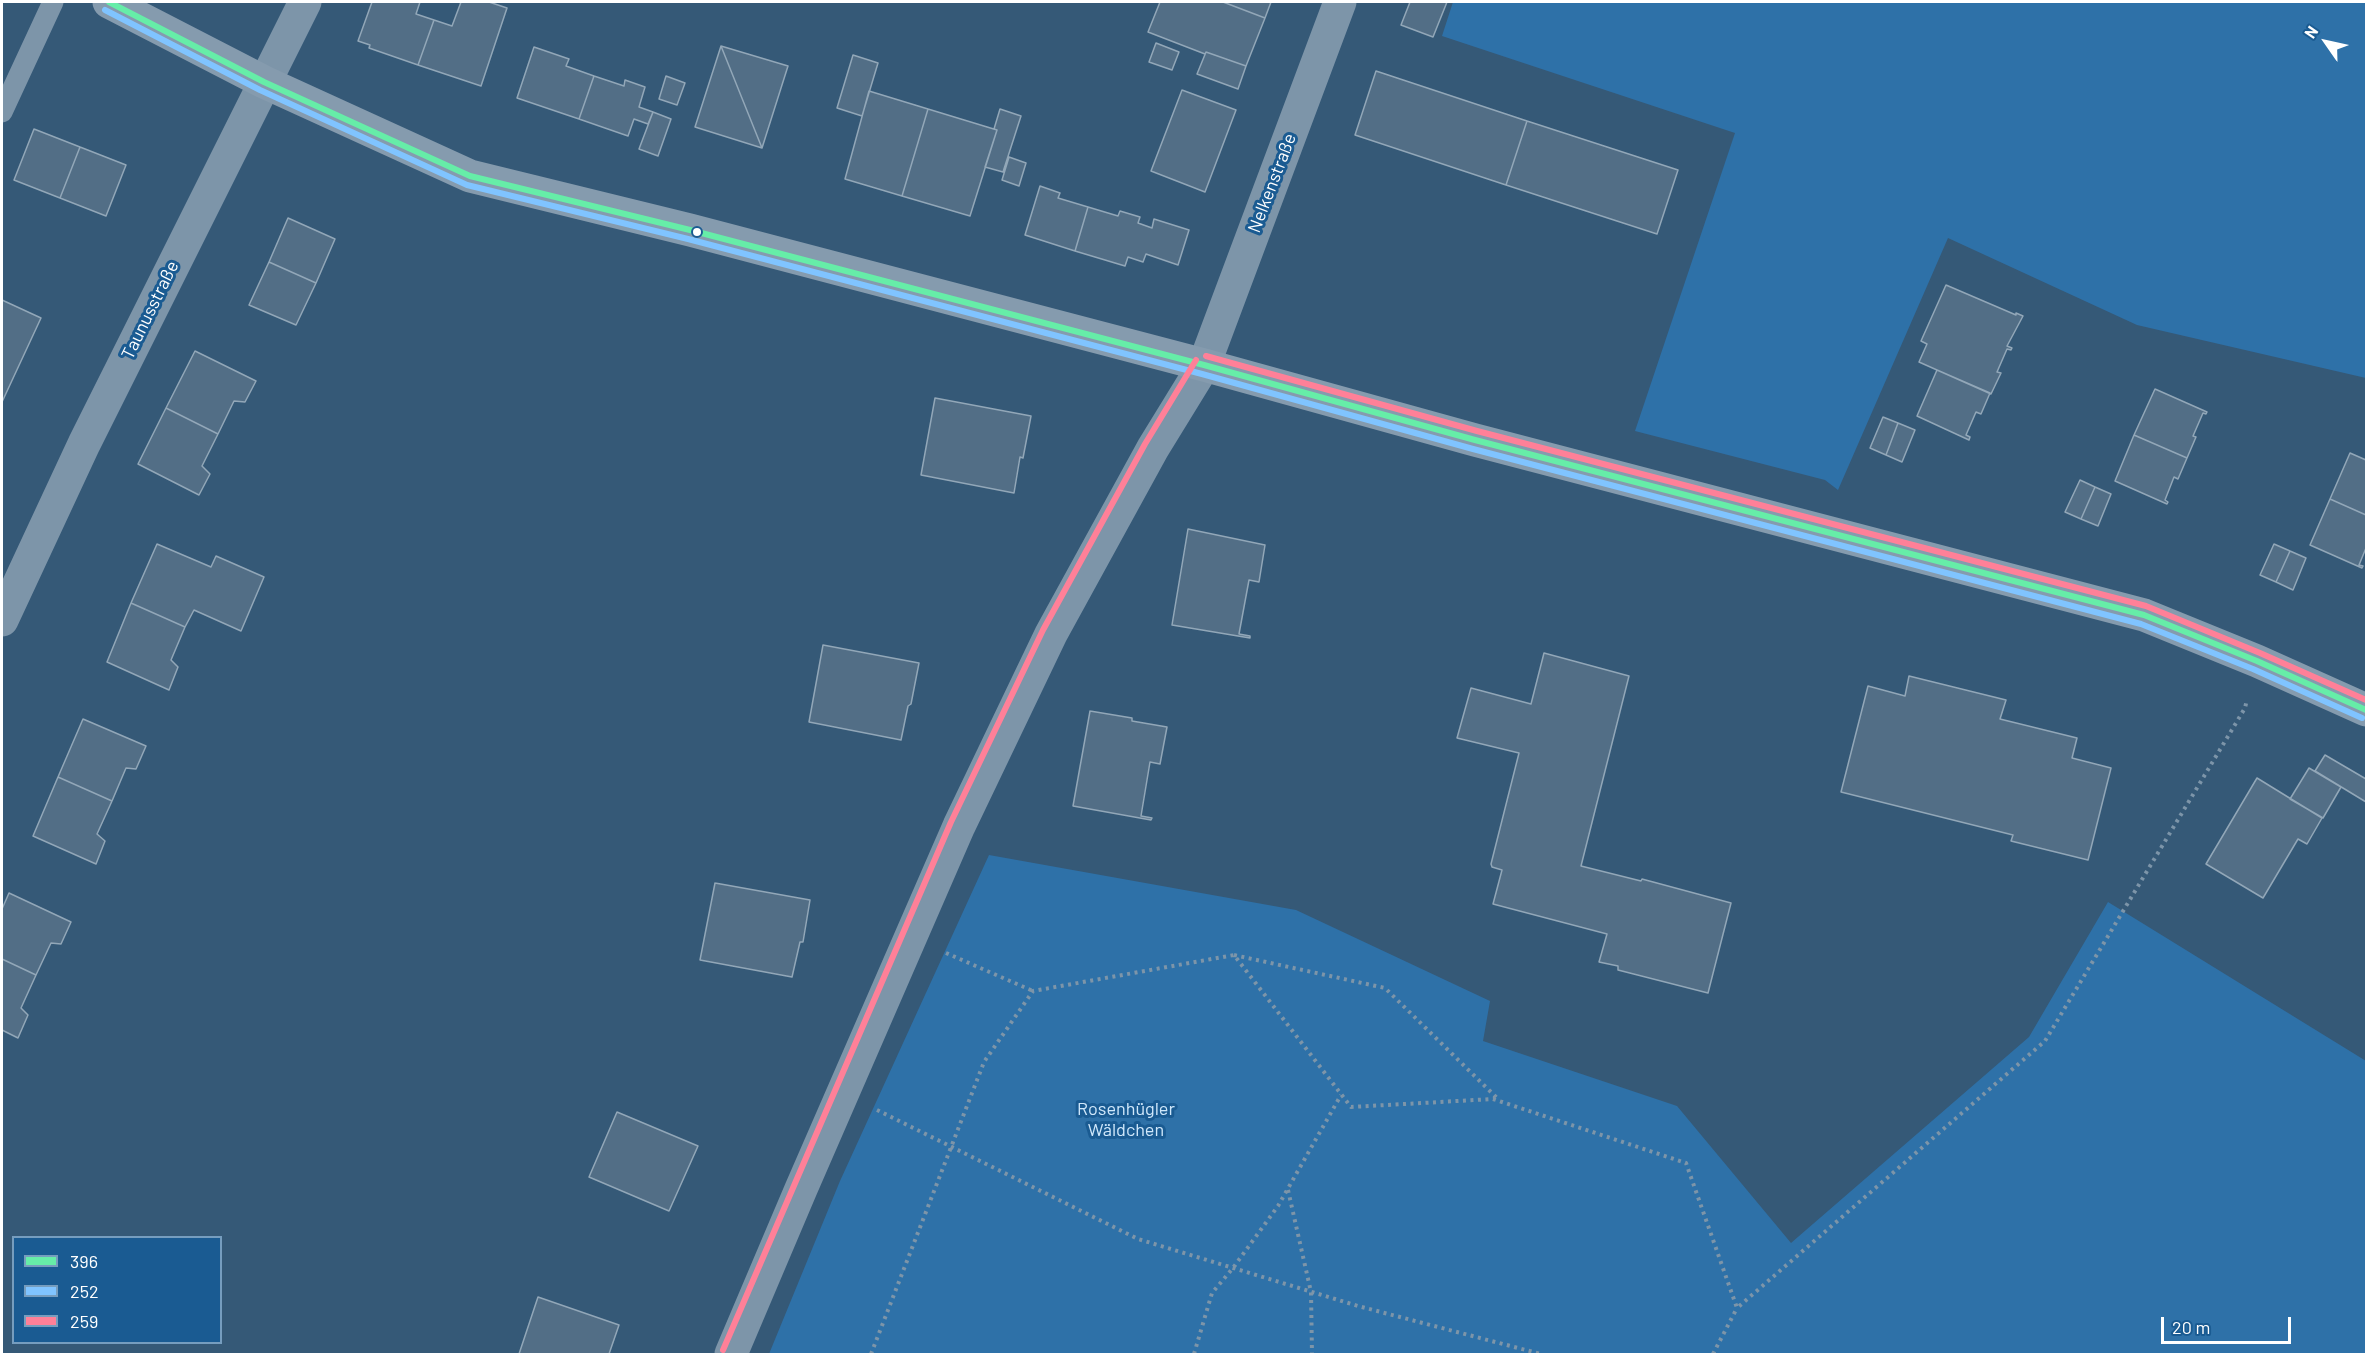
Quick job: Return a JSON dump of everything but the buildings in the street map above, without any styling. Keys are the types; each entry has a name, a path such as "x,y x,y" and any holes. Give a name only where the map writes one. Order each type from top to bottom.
{"street":[{"path":"109,2 264,82 470,176 679,227 1204,365 1498,446 2144,615 2257,661 2367,710"},
{"name":"Taunusstraße","path":"2,620 84,444 304,2"},
{"name":"Nelkenstraße","path":"731,1354 959,826 1051,634 1153,448 1204,365 1340,2"}],"lane":[{"path":"2,112 53,2"}],"path":[{"path":"1713,1354 1737,1308 2045,1041 2245,708 2257,661"},
{"path":"910,938 1033,991 1234,955 1385,988 1502,1102"},
{"path":"1234,955 1351,1107 1493,1099 1686,1162 1737,1308"},
{"path":"871,1354 984,1062 1033,991"},
{"path":"842,1093 1138,1239 1358,1306 1541,1354"},
{"path":"1194,1354 1212,1293 1278,1206 1341,1095"},
{"path":"1288,1189 1311,1292 1312,1354"}],"green space":[{"path":"1453,2 2366,2 2366,378 2137,325 1948,238 1838,490 1825,480 1635,431 1735,133 1442,36"},
{"name":"Rosenhügler Wäldchen","path":"989,855 1296,910 1490,1001 1483,1041 1677,1106 1791,1243 2029,1037 2108,902 2366,1061 2366,1354 769,1354 840,1181"}],"transit line":[{"name":"396","path":"109,2 264,82 470,176 690,230 1204,365 1475,440 2144,615 2257,661 2366,710"},
{"name":"252","path":"105,10 260,90 467,185 688,239 1202,374 1473,449 2141,624 2253,669 2362,718"},
{"name":"259","path":"1206,356 1477,431 2146,606 2366,700"},
{"name":"259","path":"723,1350 951,822 1043,630 1145,444 1196,360"}]}
